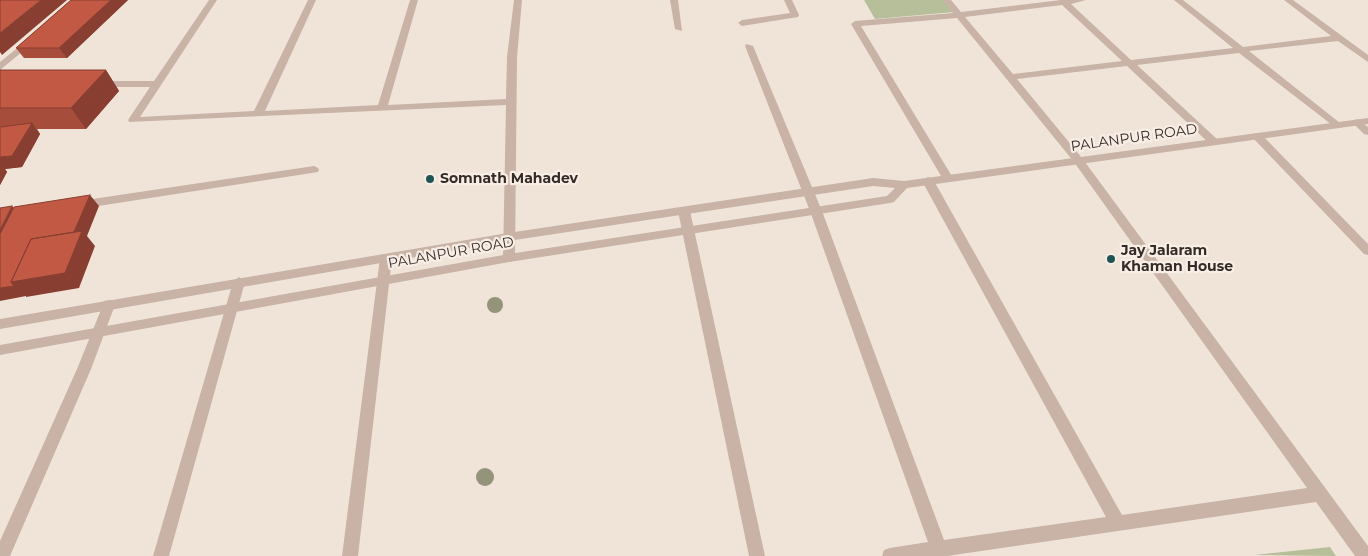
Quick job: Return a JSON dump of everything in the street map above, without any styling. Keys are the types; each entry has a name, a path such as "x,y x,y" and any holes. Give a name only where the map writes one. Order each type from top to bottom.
{"street":[{"path":"213,0 132,120 511,102"},
{"path":"258,114 312,0"},
{"path":"382,108 414,0"},
{"path":"509,258 512,57 518,0"},
{"path":"674,0 679,30"},
{"path":"742,23 795,15 788,0"},
{"path":"947,0 1078,160 1365,556"},
{"path":"1178,0 1336,125"},
{"path":"1288,0 1368,59"},
{"path":"948,178 855,24 959,15 1074,1 1128,62 1214,142"},
{"path":"0,67 36,36"},
{"path":"1010,77 1340,38"},
{"path":"749,46 816,211 939,549"},
{"path":"88,84 157,84"},
{"name":"PALANPUR ROAD","path":"0,324 508,237 873,182 904,186 948,178 1368,121"},
{"path":"1357,122 1368,132"},
{"path":"1257,136 1368,251"},
{"path":"69,207 314,170"},
{"path":"928,181 1118,523"},
{"name":"PALANPUR ROAD","path":"0,350 509,258 890,199 904,186"},
{"path":"684,211 757,556"},
{"path":"350,556 386,258"},
{"path":"161,556 239,282"},
{"path":"2,556 5,538 84,369 109,305"},
{"path":"890,556 1319,494"}],"green space":[{"path":"864,0 943,0 954,12 875,19"},
{"path":"1330,547 1336,556 1254,555"}],"building":[{"path":"0,0 41,0 0,33"},
{"path":"71,0 111,0 59,48 16,48"},
{"path":"0,70 106,70 71,108 0,108"},
{"path":"32,123 12,156 0,157 0,127"},
{"path":"90,195 74,232 31,239 11,282 14,286 0,288 0,234 14,207"},
{"path":"12,206 0,230 0,208"},
{"path":"82,231 65,273 11,282 31,239"}],"place":[{"name":"Somnath Mahadev","path":"430,179"},
{"name":"Jay Jalaram Khaman House","path":"1111,259"}]}
